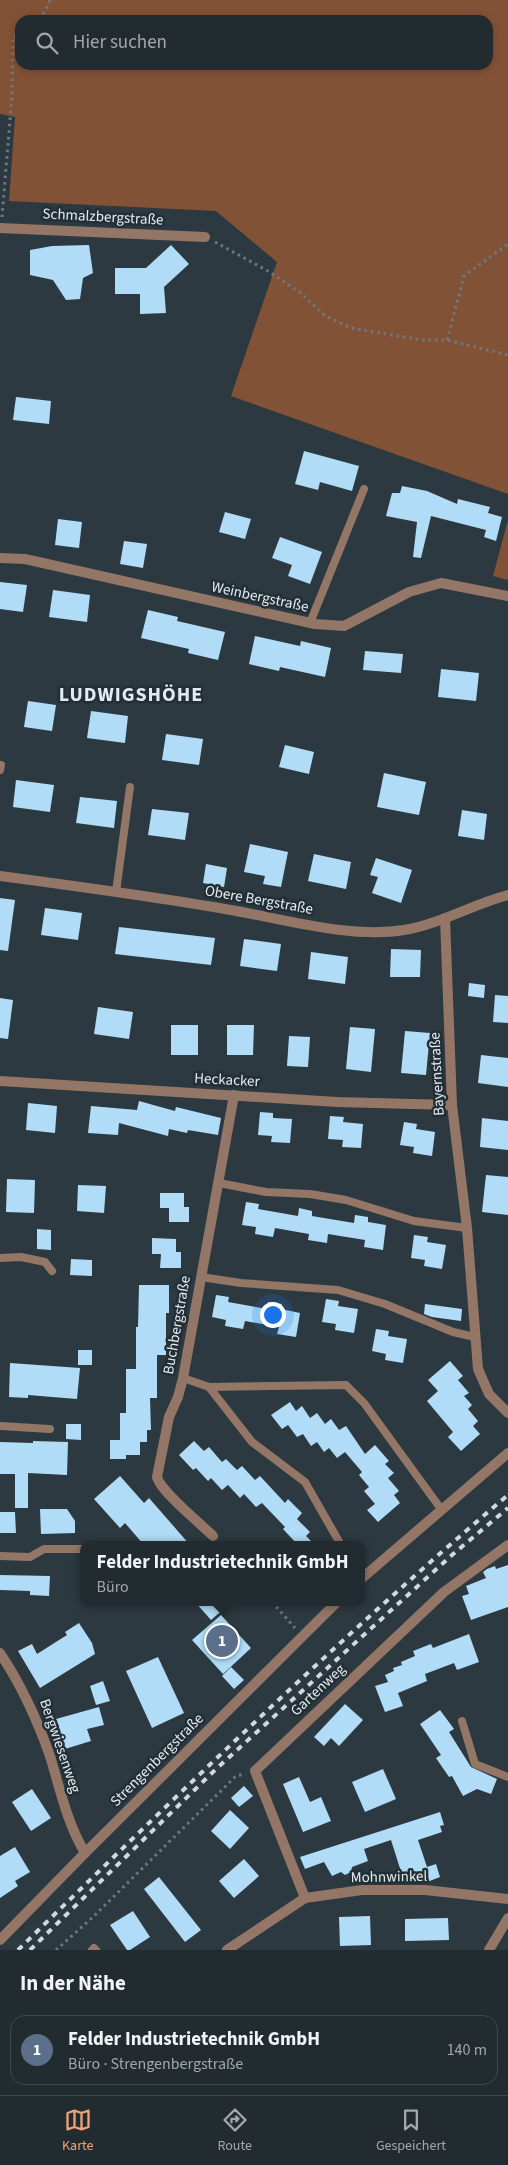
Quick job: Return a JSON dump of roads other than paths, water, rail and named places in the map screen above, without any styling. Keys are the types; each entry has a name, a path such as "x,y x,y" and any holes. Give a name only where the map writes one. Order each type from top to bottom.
{"street":[{"name":"Schmalzbergstraße","path":"1,228 205,237"},
{"name":"Weinbergstraße","path":"0,558 34,561 310,623 344,626 409,592 441,583 508,596"},
{"name":"Obere Bergstraße","path":"0,876 222,908 346,931 371,932 405,930 445,918 489,900 508,895"},
{"name":"Bayernstraße","path":"445,918 452,1105 467,1228 478,1369 489,1394 508,1412"},
{"name":"Heckacker","path":"0,1081 337,1102 452,1105"},
{"name":"Buchbergstraße","path":"213,1536 166,1492 157,1477 169,1417 178,1397 183,1378 234,1095"},
{"path":"365,1571 508,1453"},
{"name":"Gartenweg","path":"305,1898 255,1771 444,1592 508,1545"},
{"name":"Strengenbergstraße","path":"0,1940 85,1852 333,1606"},
{"name":"Bergwiesenweg","path":"0,1653 21,1685 36,1717 70,1821 85,1852"},
{"name":"Mohnwinkel","path":"227,1950 305,1898 362,1890 424,1890 508,1899"},
{"path":"489,1950 508,1918"}],"lane":[{"path":"310,623 364,489"},
{"path":"0,770 1,765"},
{"path":"116,892 130,787"},
{"path":"219,1184 266,1192 310,1194 346,1200 414,1221 467,1228"},
{"path":"0,1258 21,1257 45,1262 52,1271"},
{"path":"201,1277 266,1285 338,1290 385,1304 452,1332 475,1337"},
{"path":"183,1378 209,1387 346,1385 364,1403 441,1509"},
{"path":"209,1387 252,1442 305,1482 340,1541"},
{"path":"0,1426 50,1429"},
{"path":"0,1556 30,1557 44,1548 80,1548"},
{"path":"462,1721 475,1764 508,1777"}],"railway":[{"path":"18,1950 320,1661 508,1495"},
{"path":"30,1950 215,1770 452,1555 508,1508"}],"place":[{"name":"Felder Industrietechnik GmbH","path":"222,1641"}],"district":[{"name":"LUDWIGSHÖHE","path":"131,695"}]}
